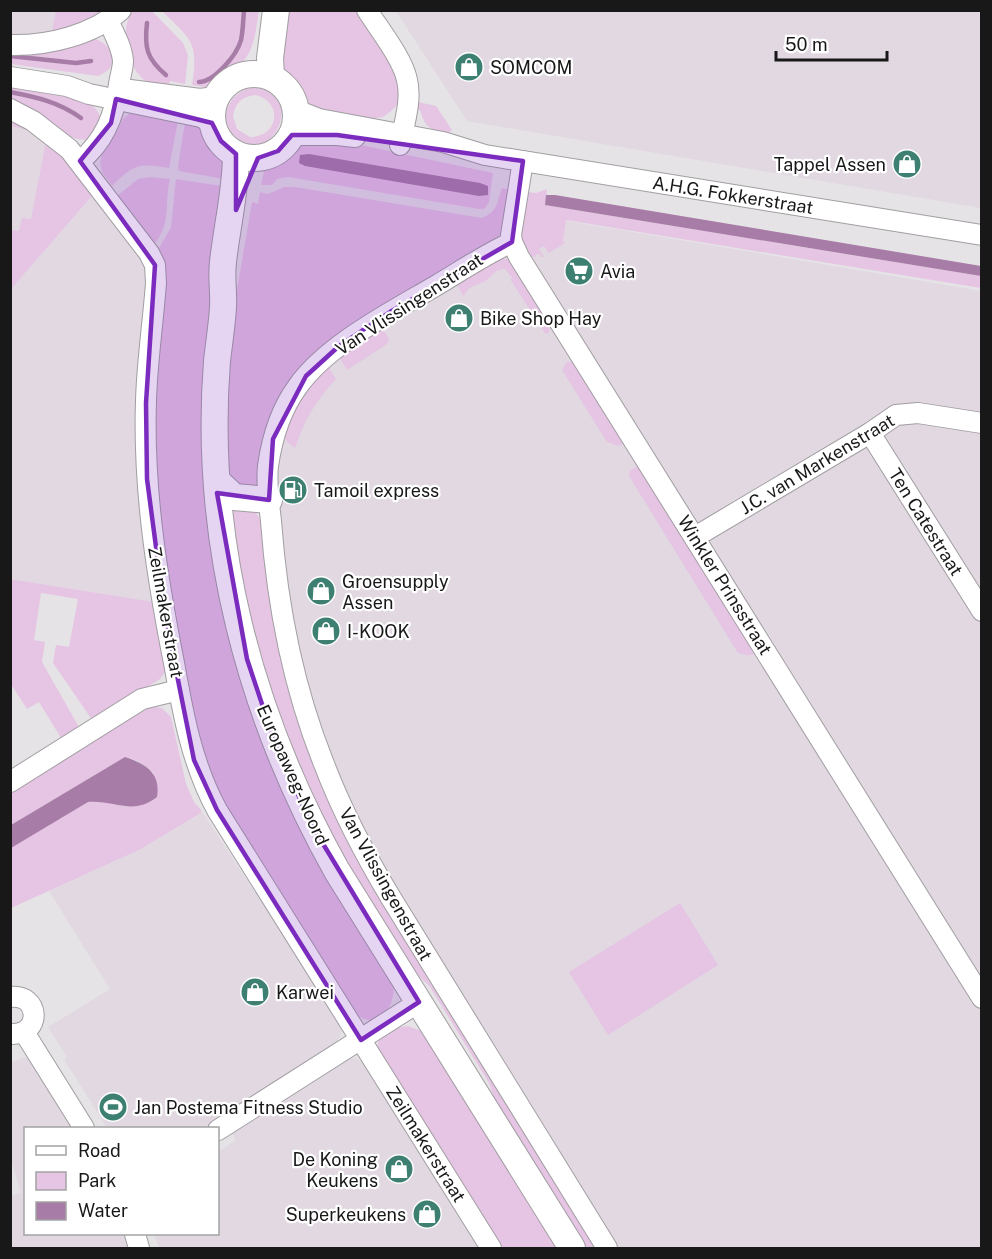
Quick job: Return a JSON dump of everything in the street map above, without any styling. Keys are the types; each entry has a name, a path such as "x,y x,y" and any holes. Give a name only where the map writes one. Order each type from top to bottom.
{"main road":[{"path":"260,75 256,56 265,10"},
{"path":"260,75 270,58 276,10"},
{"path":"260,75 288,90 294,123 278,151 247,156 221,141 212,123 212,114 216,97 230,81 260,75"},
{"name":"Europaweg-Noord","path":"247,156 253,170 237,264 223,308 216,384 216,481 228,573 247,659 273,737 311,824 337,871 572,1248"},
{"path":"216,481 234,496 269,500"}],"street":[{"path":"367,10 403,68 407,80 409,96 401,140"},
{"path":"17,45 51,42 78,34 114,16 123,60 111,123 92,152 80,161"},
{"path":"10,77 67,86 88,83 117,94 201,117 212,123"},
{"path":"117,94 209,99 216,97"},
{"name":"Zeilmakerstraat","path":"10,109 46,130 80,161 149,253 155,265 155,292 146,379 147,478 156,559 179,690 194,760 208,794 491,1248"},
{"name":"A.H.G. Fokkerstraat","path":"294,123 337,135 401,140 454,154 485,155 981,235"},
{"path":"512,242 511,230 523,161"},
{"name":"Van Vlissingenstraat","path":"512,242 490,252 390,312 339,346 297,387 273,439 268,467 274,558 288,644 303,703 339,802 367,858 399,912 607,1248"},
{"name":"Winkler Prinsstraat","path":"512,242 981,998"},
{"name":"J.C. van Markenstraat","path":"695,537 870,434 896,415 918,413 981,423"},
{"name":"Ten Catestraat","path":"870,434 981,611"},
{"path":"10,782 142,699 179,690"},
{"path":"10,997 28,1001 34,1011 33,1023 17,1033 83,1127"},
{"path":"219,1129 419,1002"}],"highlighted area":[{"path":"116,99 212,123 221,141 236,154 236,210 258,158 278,151 292,135 337,135 523,161 512,242 390,312 339,346 306,376 273,439 269,500 217,493 247,659 273,737 311,824 419,1002 361,1040 217,810 194,760 165,615 147,479 146,403 155,265 80,161 111,123"}],"shaded area":[{"path":"10,11 85,11 54,37 11,41"},
{"path":"396,11 981,11 981,208 467,121"},
{"path":"10,119 48,140 32,221 20,232 11,231"},
{"path":"95,194 146,265 154,602 11,579 11,289"},
{"path":"550,218 981,291 981,1248 607,1248 391,898 298,687 268,478 306,376"},
{"path":"201,810 340,1022 341,1035 333,1047 204,1127 106,1127 64,1059 67,1057 48,1027 110,989 49,891 139,850 200,814"},
{"path":"29,1056 74,1127 24,1127 24,1235 125,1235 130,1248 11,1248 11,1196 21,1193 11,1160 11,1062"},
{"path":"351,1058 365,1064 481,1248 159,1248 154,1235 219,1235 219,1151 236,1140 230,1130 344,1060"}],"green space":[{"path":"56,11 106,11 73,27 52,32"},
{"path":"133,11 152,11 183,43 188,56 185,84 170,81 168,88 158,86 145,80 137,72 129,55 126,36 126,26"},
{"path":"162,11 259,11 249,54 238,67 212,87 205,90 205,87 192,85 194,59 190,42"},
{"path":"282,11 358,11 399,75 401,83 398,107 396,106 383,117 370,119 321,116 304,103 282,72"},
{"path":"92,38 109,48 113,58 110,68 98,76 11,64 11,52"},
{"path":"10,85 50,90 79,98 91,104 98,112 101,123 89,139 76,139 47,119 11,102"},
{"path":"250,88 268,91 278,100 281,112 279,124 273,136 263,143 250,144 230,131 226,116 227,109 242,91","holes":["256,95 265,99 274,112 272,126 267,132 250,137 237,129 233,116 235,107 240,101"]},
{"path":"418,102 436,106 452,130 449,133 430,128 424,121 420,110 416,110"},
{"path":"139,111 178,121 169,168 138,167 126,173 112,186 102,172 100,163 102,153 114,137 123,119 130,113"},
{"path":"11,118 36,130 53,143 68,158 95,193 11,289 11,230 19,231 22,218 31,219 46,142 36,132 11,126"},
{"path":"185,122 209,130 221,147 228,160 224,179 179,171"},
{"path":"296,143 356,144 493,173 489,202 484,209 479,209 288,177 277,179 272,185 261,185 264,172 260,171 262,168"},
{"path":"149,177 170,179 166,218 156,242 117,196 138,179"},
{"path":"176,179 222,186 222,588 393,980 393,998 389,1007 379,1018 371,1020 363,1019 354,1013 225,805 209,769 197,731 164,549 157,497 154,445 158,250 171,227"},
{"path":"284,187 482,218 494,209 502,188 509,190 501,232 495,243 337,336 309,358 278,400 260,483 257,487 244,490 229,475 225,375 232,319 252,202 258,204 260,192 268,194"},
{"path":"547,189 545,205 981,276 981,288 566,220 563,241 565,243 549,253 544,246 539,249 544,257 540,254 536,254 536,257 528,256 520,239 528,192 536,193"},
{"path":"498,258 513,262 552,322 548,334 545,333 505,269 498,270 484,282 469,288 464,297 456,283"},
{"path":"378,331 385,332 389,339 387,344 347,370 338,355"},
{"path":"576,361 626,442 619,446 607,442 562,370 567,362"},
{"path":"328,366 336,379 311,411 295,448 287,442 283,434 300,398"},
{"path":"639,465 757,649 753,654 738,653 629,476 630,471"},
{"path":"236,506 255,511 262,523 290,685 441,995 500,1094 599,1248 582,1248 498,1109 489,1083 430,987 398,955 337,855 261,677 227,511"},
{"path":"10,579 154,602 166,671 160,679 93,721 53,663 56,645 69,647 78,599 41,593 34,640 45,642 42,662 80,729 63,741 39,702 27,709 11,684"},
{"path":"148,706 162,708 171,717 186,784 201,813 139,850 11,908 10,848 88,802 101,801 128,807 154,773 138,761 125,757 11,825 11,791"},
{"path":"680,903 718,965 608,1035 569,972"},
{"path":"408,1026 427,1033 561,1248 501,1248 378,1052 377,1046 382,1036 390,1030"}],"water":[{"path":"309,154 480,183 488,186 488,195 479,196 305,166 299,163 300,155"},
{"path":"546,195 981,266 981,276 545,205"},
{"path":"125,757 145,766 154,776 158,789 157,797 140,806 88,802 11,848 11,825"}],"waterway":[{"path":"199,82 218,73 235,53 241,40 244,11"},
{"path":"147,23 148,52 155,64 166,75"},
{"path":"10,56 76,63 91,61"},
{"path":"10,92 56,104 81,118"}],"place":[{"name":"SOMCOM","path":"469,67"},
{"name":"Tappel Assen","path":"907,164"},
{"name":"Avia","path":"579,271"},
{"name":"Bike Shop Hay","path":"459,318"},
{"name":"Tamoil express","path":"293,490"},
{"name":"Groensupply Assen","path":"321,591"},
{"name":"I-KOOK","path":"326,631"},
{"name":"Karwei","path":"255,992"},
{"name":"Jan Postema Fitness Studio","path":"113,1107"},
{"name":"De Koning Keukens","path":"399,1169"},
{"name":"Superkeukens","path":"427,1214"}]}
